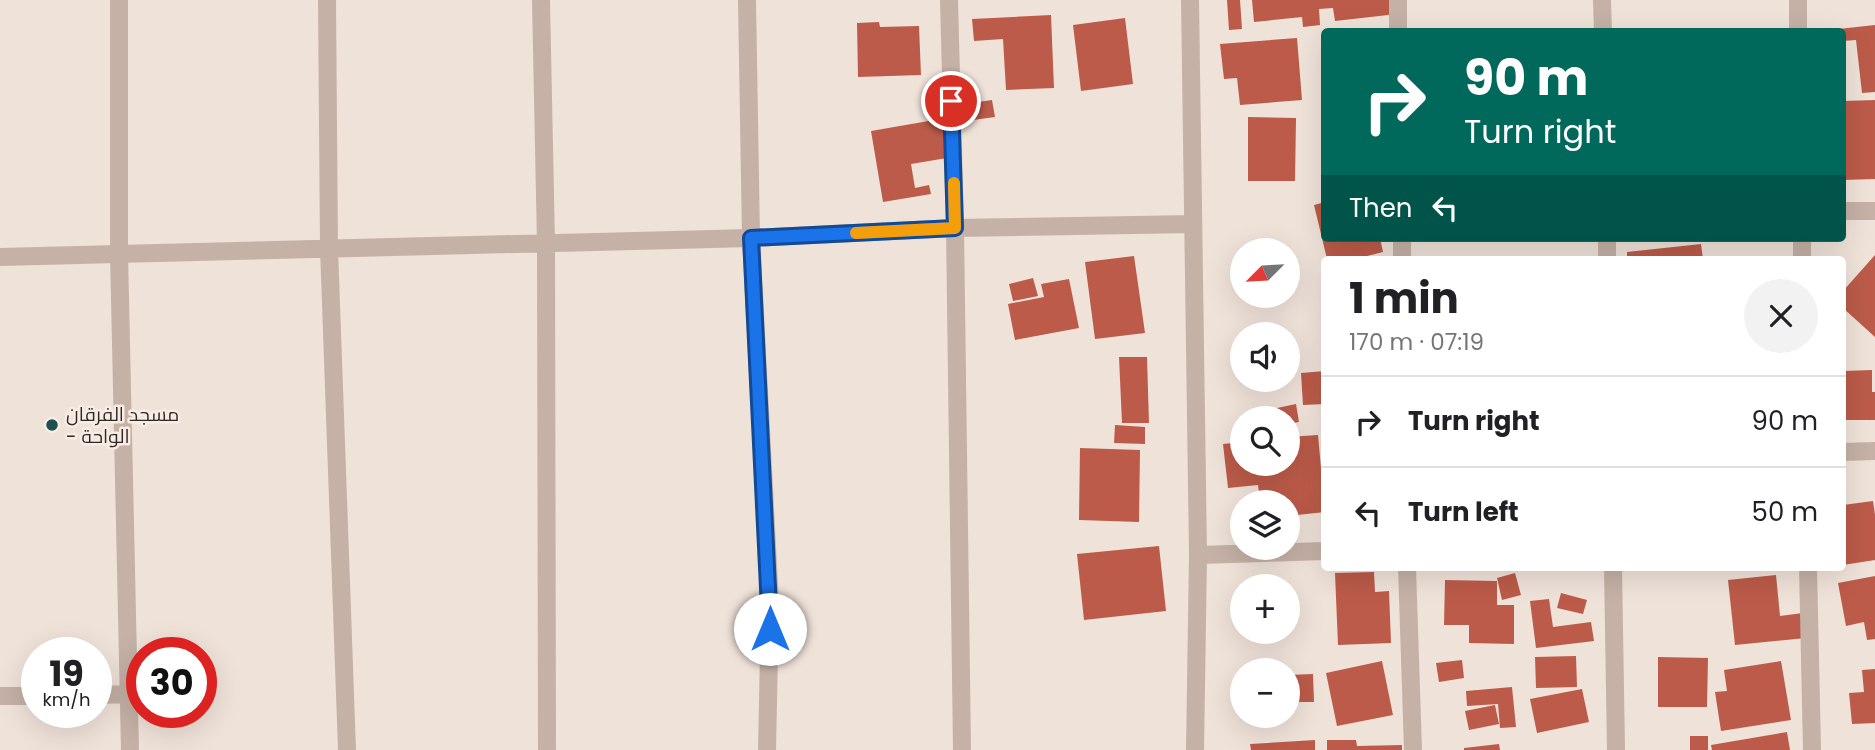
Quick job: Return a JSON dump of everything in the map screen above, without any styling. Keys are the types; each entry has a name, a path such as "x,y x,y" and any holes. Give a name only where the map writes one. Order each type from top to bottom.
{"street":[{"path":"119,0 119,253 129,637"},
{"path":"327,0 329,248 347,750"},
{"path":"541,0 546,244 547,750"},
{"path":"747,0 751,238 770,604 768,750"},
{"path":"949,0 962,750"},
{"path":"1190,0 1198,555 1195,750"},
{"path":"1398,0 1398,28"},
{"path":"1602,0 1603,28"},
{"path":"1798,0 1798,28"},
{"path":"1846,211 1875,211"},
{"path":"0,257 751,238 955,228 1193,224"},
{"path":"1846,452 1875,451"},
{"path":"1198,555 1321,551"},
{"path":"1407,571 1413,750"},
{"path":"1613,571 1616,750"},
{"path":"1808,571 1812,750"},
{"path":"0,696 21,696"},
{"path":"130,728 130,750"}],"building":[{"path":"1227,0 1240,0 1242,29 1229,30"},
{"path":"1252,0 1395,0 1397,14 1335,21 1333,8 1319,9 1320,25 1303,27 1302,17 1254,22"},
{"path":"1051,15 1054,88 1006,90 1003,39 974,41 972,19"},
{"path":"1125,18 1133,84 1081,91 1073,25"},
{"path":"879,22 880,27 919,26 921,75 858,77 857,23"},
{"path":"1875,25 1875,92 1862,93 1856,40 1846,41 1846,28"},
{"path":"1297,38 1302,100 1240,105 1237,78 1224,79 1220,44"},
{"path":"992,100 995,117 973,120 971,103"},
{"path":"1875,100 1875,179 1846,180 1846,101"},
{"path":"1248,117 1296,118 1295,181 1248,181"},
{"path":"946,118 953,157 911,164 915,188 929,185 931,194 883,202 871,131"},
{"path":"1321,203 1321,234 1314,205"},
{"path":"1323,242 1381,242 1383,252 1367,256 1326,256"},
{"path":"1701,244 1703,256 1627,256 1627,252"},
{"path":"1875,255 1875,337 1846,311 1846,288"},
{"path":"1134,256 1145,333 1095,339 1085,262"},
{"path":"1033,278 1038,296 1013,301 1009,284"},
{"path":"1069,279 1079,328 1015,340 1008,304 1044,297 1041,284"},
{"path":"1119,357 1147,357 1149,423 1122,423"},
{"path":"1872,370 1875,420 1846,420 1846,371"},
{"path":"1321,371 1321,404 1303,405 1301,373"},
{"path":"1115,425 1145,427 1145,444 1114,443"},
{"path":"1318,435 1321,512 1300,515 1300,490 1259,490 1258,485 1228,488 1223,444 1230,443 1230,476 1300,476 1300,436"},
{"path":"1080,448 1140,450 1139,522 1079,520"},
{"path":"1873,501 1875,560 1846,565 1846,505"},
{"path":"1159,546 1166,611 1084,620 1077,554"},
{"path":"1374,572 1375,592 1389,591 1391,643 1338,645 1335,573"},
{"path":"1515,573 1521,595 1502,600 1497,578"},
{"path":"1776,575 1780,616 1803,613 1806,638 1735,645 1728,580"},
{"path":"1875,576 1875,639 1867,640 1864,622 1846,626 1838,583"},
{"path":"1445,580 1497,581 1497,605 1514,605 1514,644 1469,643 1469,625 1444,625"},
{"path":"1561,593 1587,600 1583,614 1557,608"},
{"path":"1549,599 1553,627 1591,622 1594,641 1536,648 1530,601"},
{"path":"1576,656 1577,687 1536,688 1535,657"},
{"path":"1658,657 1708,658 1707,707 1658,707"},
{"path":"1462,660 1464,678 1439,682 1436,663"},
{"path":"1382,661 1393,715 1337,726 1326,673"},
{"path":"1781,661 1791,720 1721,731 1715,692 1727,691 1724,670"},
{"path":"1875,669 1875,723 1852,724 1849,693 1864,692 1862,670"},
{"path":"1313,674 1314,702 1300,702 1300,675"},
{"path":"1512,687 1516,727 1500,728 1498,704 1467,706 1466,691"},
{"path":"1582,689 1589,722 1537,733 1530,699"},
{"path":"1495,705 1499,724 1469,730 1465,711"},
{"path":"1787,732 1790,750 1712,750 1711,745"},
{"path":"1690,736 1708,736 1708,750 1690,750"},
{"path":"1315,740 1315,750 1251,750 1250,744"},
{"path":"1327,740 1356,740 1357,746 1402,745 1402,750 1327,750"},
{"path":"1499,744 1500,750 1464,750 1464,748"}],"slow traffic":[{"path":"856,233 955,228 954,183"}],"place":[{"name":"مسجد الفرقان - الواحة","path":"52,425"}],"route":[{"path":"770,629 751,238 955,228 951,101"}]}
